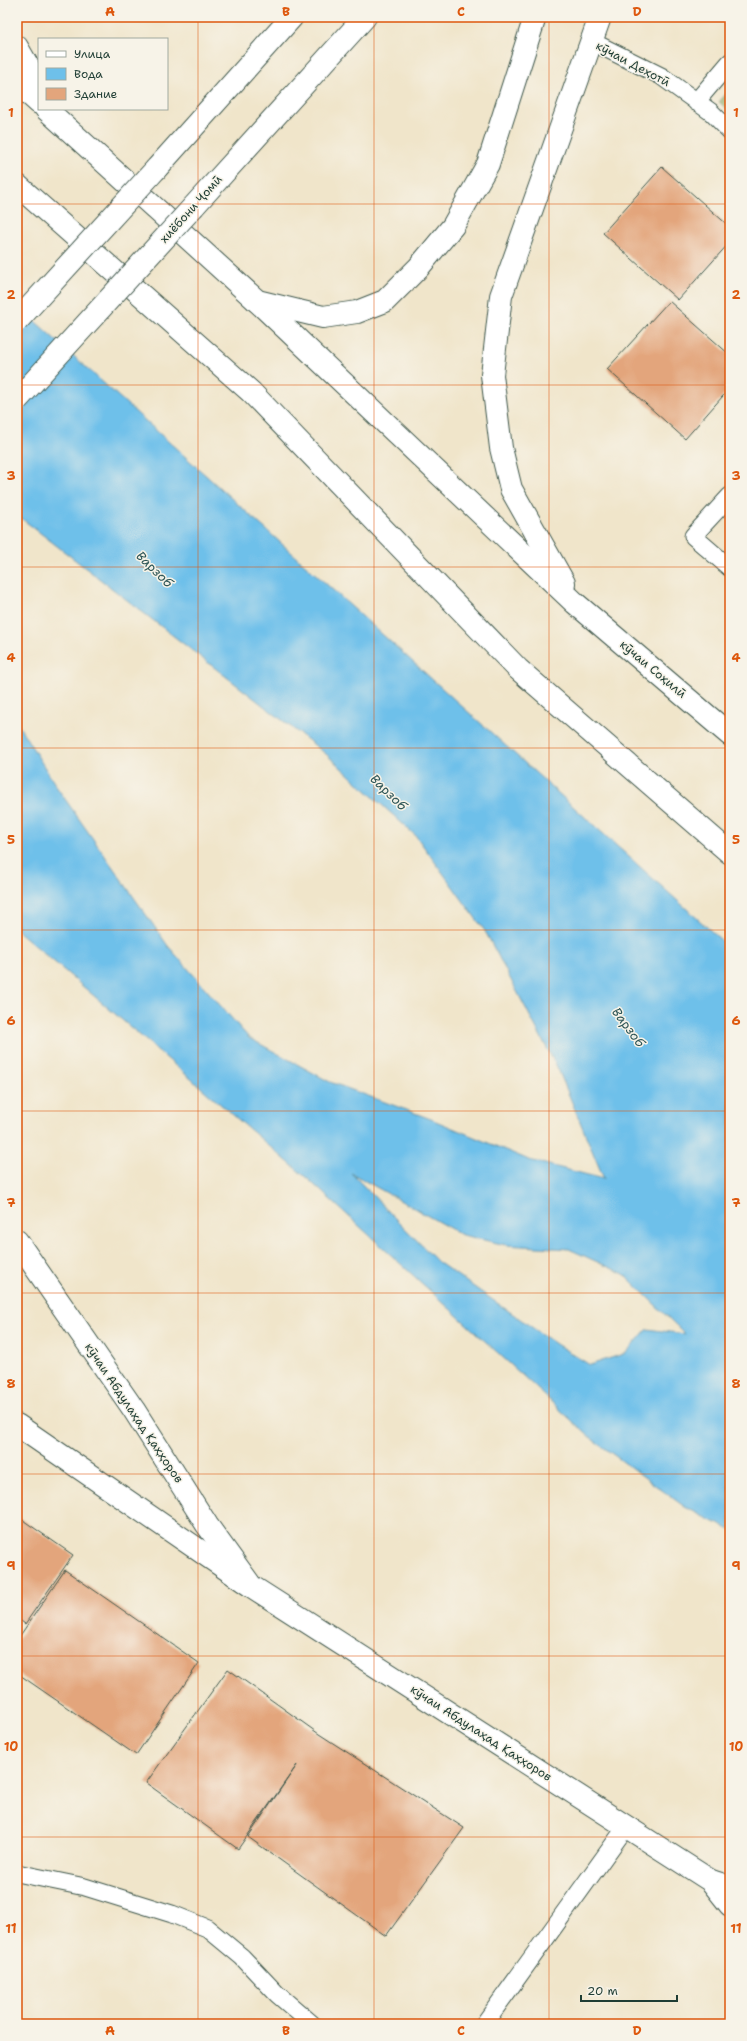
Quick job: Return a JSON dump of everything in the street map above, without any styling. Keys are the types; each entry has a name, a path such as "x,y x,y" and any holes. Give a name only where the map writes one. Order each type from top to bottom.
{"main road":[{"path":"17,321 292,17"},
{"name":"хиёбони Ҷомӣ","path":"17,400 365,17"},
{"path":"256,300 323,317 357,312 385,301 419,267 453,226 488,164 535,17"},
{"path":"575,603 511,489 501,448 492,375 501,296 600,17"},
{"path":"17,47 38,83"},
{"path":"17,83 38,102"},
{"name":"кӯчаи Соҳилӣ","path":"53,114 256,300 575,603 730,735"},
{"path":"17,185 251,392 518,669 730,853"},
{"name":"кӯчаи Абдулаҳад Қаҳҳоров","path":"17,1241 134,1410 207,1525 251,1586"},
{"name":"кӯчаи Абдулаҳад Қаҳҳоров","path":"17,1425 251,1586 626,1827 720,1884 730,1905"}],"lane":[{"name":"кӯчаи Деҳотӣ","path":"591,41 661,76 711,112 730,130"},
{"path":"696,102 730,62"},
{"path":"730,496 693,536 730,568"},
{"path":"484,2024 626,1827"},
{"path":"17,1872 85,1887 172,1914 207,1928 242,1957 277,1994 312,2024"}],"green space":[{"path":"730,89 730,113 719,102"}],"water":[{"name":"Варзоб","path":"17,305 730,948 730,1530 685,1507 592,1439 309,1180 17,930 17,723 58,789 168,946 249,1038 330,1082 431,1119 529,1160 604,1179 558,1069 485,931 416,836 326,754 17,515","holes":["351,1173 462,1235 506,1245 569,1249 624,1274 685,1334 647,1329 626,1353 590,1365 556,1344 438,1262"]}],"building":[{"path":"662,167 730,227 730,242 678,300 603,233"},
{"path":"669,301 730,355 730,388 685,439 607,369"},
{"path":"17,1516 73,1555 25,1624 17,1618"},
{"path":"65,1570 199,1663 136,1755 17,1673 17,1640"},
{"path":"228,1669 319,1734 464,1828 386,1936 248,1837 297,1765 238,1849 146,1783"}]}
